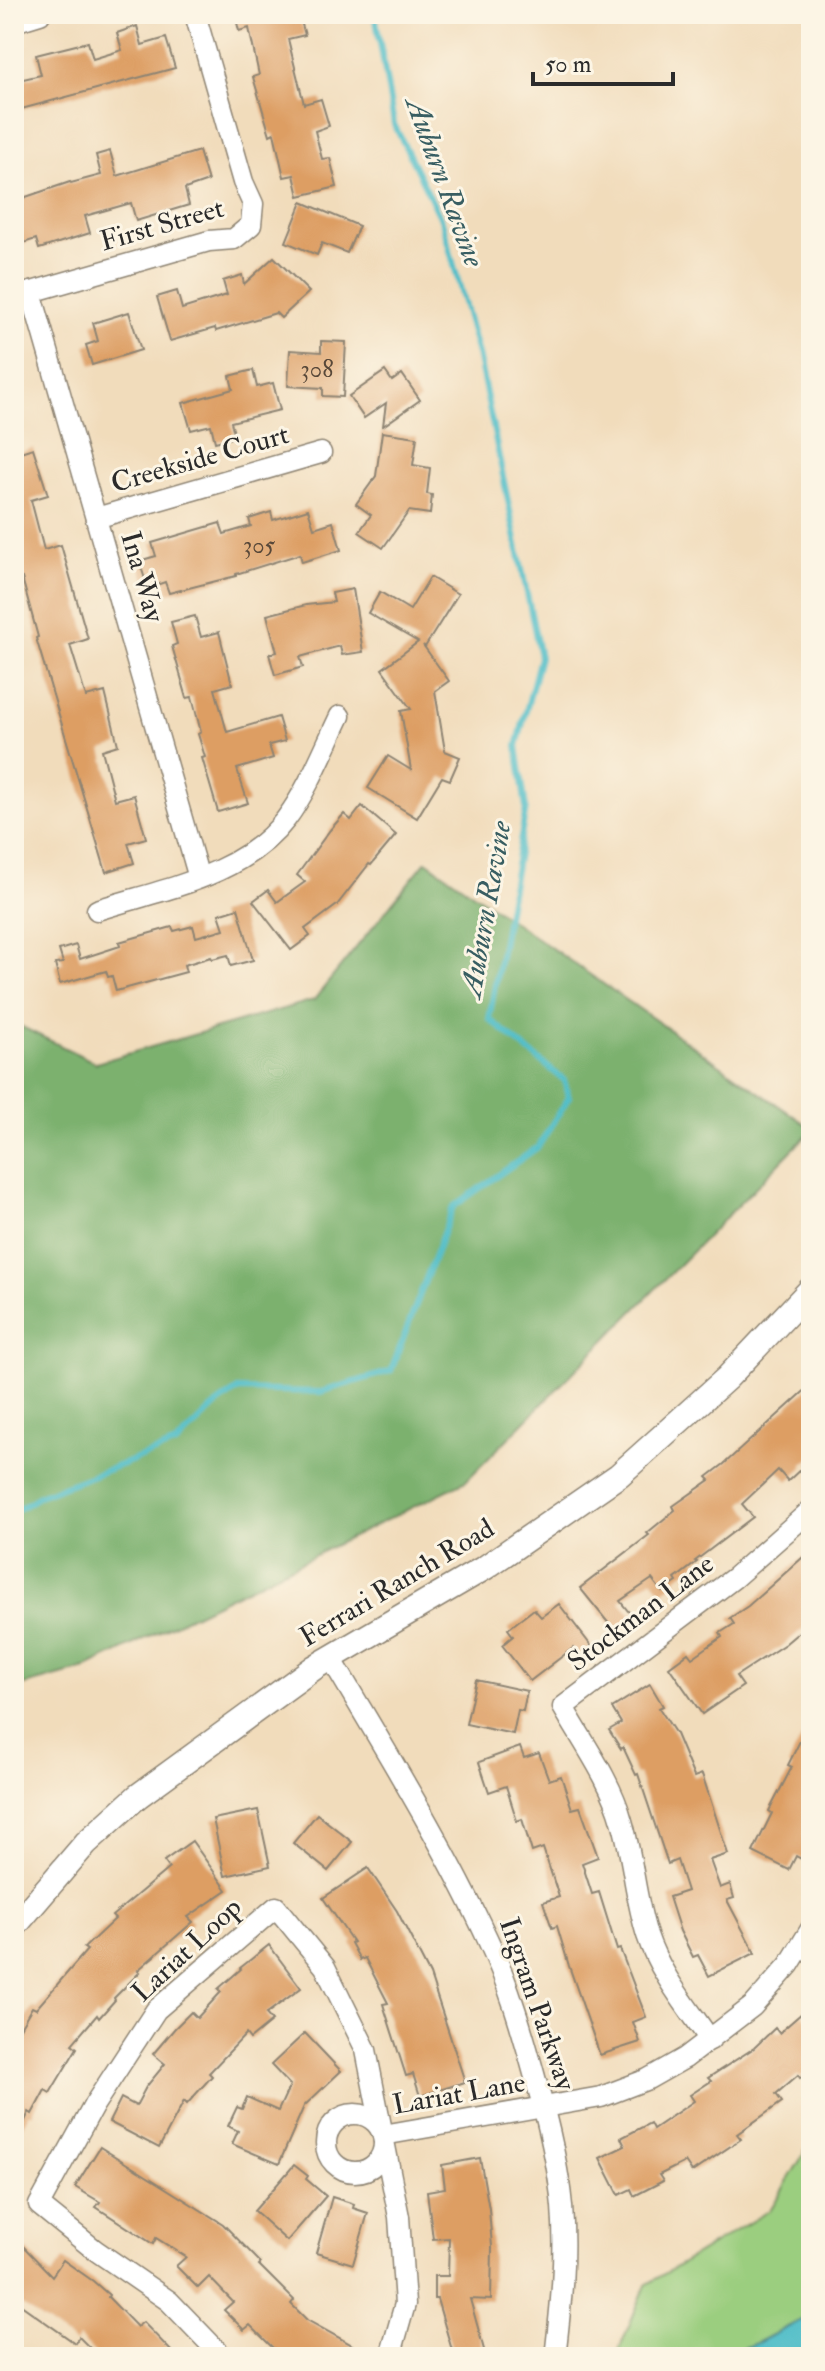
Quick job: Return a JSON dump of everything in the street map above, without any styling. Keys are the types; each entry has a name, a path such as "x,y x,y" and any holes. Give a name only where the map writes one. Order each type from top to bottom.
{"main road":[{"name":"Ferrari Ranch Road","path":"14,1927 86,1843 138,1796 331,1658 486,1567 619,1475 727,1378 811,1289"}],"street":[{"path":"14,22 40,14"},
{"name":"First Street","path":"22,294 209,241 234,239 251,225 253,204 243,182 195,14"},
{"name":"Ina Way","path":"22,294 96,518 199,878"},
{"name":"Creekside Court","path":"96,518 321,453"},
{"path":"97,910 199,878 249,855 268,839 303,793 340,716"},
{"name":"Stockman Lane","path":"710,2040 665,1974 653,1949 635,1888 622,1821 608,1786 563,1707 734,1578 811,1510"},
{"name":"Ingram Parkway","path":"331,1658 418,1805 488,1940 510,1996 544,2108 562,2205 563,2256 555,2357"},
{"name":"Lariat Loop","path":"223,2357 169,2301 95,2250 39,2205 94,2105 156,2010 276,1907 325,1967 366,2050 399,2217 405,2304 390,2357"},
{"name":"Lariat Lane","path":"383,2135 601,2097 648,2079 685,2058 753,2006 789,1965 811,1929"}],"green space":[{"path":"426,861 811,1128 811,1131 466,1481 83,1669 14,1688 14,1023 96,1063 314,1000"},
{"path":"811,2142 811,2357 616,2357 646,2285 770,2210"}],"water":[{"path":"811,2315 811,2352 798,2357 719,2357 759,2342"}],"building":[{"path":"235,14 299,14 305,35 288,39 304,104 321,99 329,126 315,131 322,159 330,158 337,187 299,196 294,175 284,177 274,133 270,135 253,77 259,75 249,28 239,31"},
{"path":"137,26 142,45 166,38 175,68 14,111 14,81 41,75 36,55 88,42 93,59 122,50 117,33"},
{"path":"110,151 117,176 199,151 208,181 185,189 189,205 136,221 131,203 85,216 90,233 39,249 36,239 14,246 14,201 101,175 96,155"},
{"path":"302,202 359,226 347,253 322,243 317,255 286,242"},
{"path":"274,257 309,292 281,318 276,313 170,341 157,297 177,291 182,309 227,295 223,281 242,275 244,284"},
{"path":"129,312 141,350 92,365 86,345 98,341 93,323"},
{"path":"321,341 346,342 343,397 323,396 323,388 288,386 290,350 321,352"},
{"path":"253,370 257,387 273,383 280,410 231,422 235,437 215,442 211,425 191,430 183,403 233,389 230,376"},
{"path":"385,371 392,381 402,374 420,400 383,426 386,403 364,418 349,396"},
{"path":"382,432 417,437 413,465 430,468 427,494 432,495 430,514 409,511 383,548 359,532 371,515 356,504 376,476"},
{"path":"33,448 48,495 31,500 44,550 61,545 88,639 70,645 86,697 105,692 118,745 102,750 115,800 134,795 146,838 128,843 134,863 106,872 36,638 22,578 14,580 14,454"},
{"path":"308,509 314,528 333,522 341,550 302,562 300,554 236,576 169,593 165,582 148,588 139,561 156,556 152,543 220,523 224,534 251,526 249,519 271,512 273,520"},
{"path":"430,577 458,594 425,647 423,645 449,681 435,691 445,751 460,757 450,780 442,777 417,818 368,788 388,756 411,770 401,711 411,709 382,669 418,642 368,613 380,592 410,610"},
{"path":"353,589 363,652 342,655 340,646 300,657 303,667 275,675 269,654 277,652 267,615 334,602 332,593"},
{"path":"195,616 201,637 219,632 232,684 215,689 227,732 278,717 285,741 269,745 273,758 237,769 248,803 218,812 202,758 205,757 198,734 201,732 192,697 187,698 172,646 177,644 171,622"},
{"path":"362,806 396,835 337,905 305,929 310,936 291,950 253,901 268,890 277,902 305,882 297,875 330,830 344,814 351,820"},
{"path":"238,908 253,960 231,966 228,955 211,957 184,965 186,972 116,991 112,976 108,977 106,971 60,984 55,964 63,963 59,950 76,945 80,959 120,946 119,942 172,927 174,931 193,926 196,937 224,929 219,914"},
{"path":"811,1385 811,1457 804,1466 788,1481 778,1470 742,1504 753,1517 695,1561 675,1579 677,1582 662,1592 652,1579 620,1601 632,1616 614,1630 580,1588 649,1535 647,1533 675,1510 673,1506 710,1480 707,1477"},
{"path":"811,1550 811,1622 785,1644 736,1676 743,1686 702,1714 669,1667 688,1653 692,1658 722,1637 720,1633 734,1624 730,1618"},
{"path":"559,1604 592,1647 580,1656 573,1648 530,1681 502,1645 513,1636 508,1629 534,1609 541,1617"},
{"path":"476,1680 527,1691 523,1711 518,1710 513,1734 466,1724"},
{"path":"650,1684 694,1777 702,1774 728,1854 710,1860 720,1888 730,1884 734,1898 727,1900 755,1953 709,1976 698,1955 693,1957 680,1931 669,1897 687,1891 677,1860 668,1864 638,1774 609,1730 621,1723 612,1708"},
{"path":"811,1719 811,1820 803,1836 811,1840 811,1864 796,1856 789,1870 753,1852 772,1813 769,1811 792,1767 788,1765"},
{"path":"520,1747 524,1758 539,1753 549,1780 561,1776 572,1809 580,1807 598,1857 582,1863 592,1894 599,1892 617,1950 620,1949 646,2017 633,2022 640,2042 600,2055 557,1926 552,1928 543,1902 559,1897 543,1848 532,1852 522,1819 517,1821 506,1786 489,1792 479,1762"},
{"path":"258,1810 270,1866 225,1876 213,1819"},
{"path":"317,1814 352,1842 328,1871 293,1843"},
{"path":"192,1841 227,1890 188,1917 193,1922 138,1970 140,1972 99,2018 97,2015 72,2044 77,2048 50,2093 45,2090 32,2114 29,2112 14,2145 14,2038 32,2007 36,2009 87,1950 84,1948 115,1919 112,1916 169,1868 164,1861"},
{"path":"368,1868 397,1911 430,1975 465,2082 420,2096 413,2074 406,2076 383,2004 388,2003 365,1958 360,1960 353,1942 323,1898"},
{"path":"269,1945 301,1988 266,2014 272,2021 250,2039 246,2034 209,2073 212,2076 187,2104 184,2101 159,2148 109,2122 121,2098 136,2106 146,2087 165,2064 153,2054 175,2028 191,2012 197,2018 221,1992 218,1989"},
{"path":"802,2013 811,2023 811,2068 776,2094 782,2102 737,2134 741,2139 692,2172 685,2162 659,2175 663,2181 634,2196 631,2189 619,2195 600,2158 625,2146 621,2138 650,2123 653,2129 694,2101 690,2095 711,2081 708,2078 754,2048 775,2028 779,2033"},
{"path":"305,2033 341,2071 304,2106 279,2164 232,2144 238,2131 228,2126 237,2107 242,2109 247,2097 278,2111 290,2085 271,2065"},
{"path":"100,2147 223,2224 294,2300 291,2304 307,2320 352,2345 345,2357 282,2357 250,2325 244,2330 224,2310 233,2302 209,2277 198,2288 176,2266 186,2257 156,2238 153,2244 96,2207 100,2202 75,2187"},
{"path":"480,2158 492,2247 491,2300 470,2299 486,2357 454,2357 437,2299 434,2299 434,2276 448,2276 449,2238 433,2239 427,2191 445,2188 442,2165"},
{"path":"294,2165 326,2196 287,2241 254,2211"},
{"path":"332,2197 354,2204 353,2208 368,2213 353,2264 316,2253"},
{"path":"14,2237 52,2276 63,2260 93,2281 137,2327 143,2322 177,2357 99,2357 79,2337 75,2343 14,2300"}],"waterway":[{"name":"Auburn Ravine","path":"14,1512 41,1495 176,1444 215,1406 237,1390 321,1392 391,1371 453,1207 538,1147 569,1097 564,1080 489,1019 526,808 517,746 540,657 478,354 442,221 394,124 375,14"}]}
